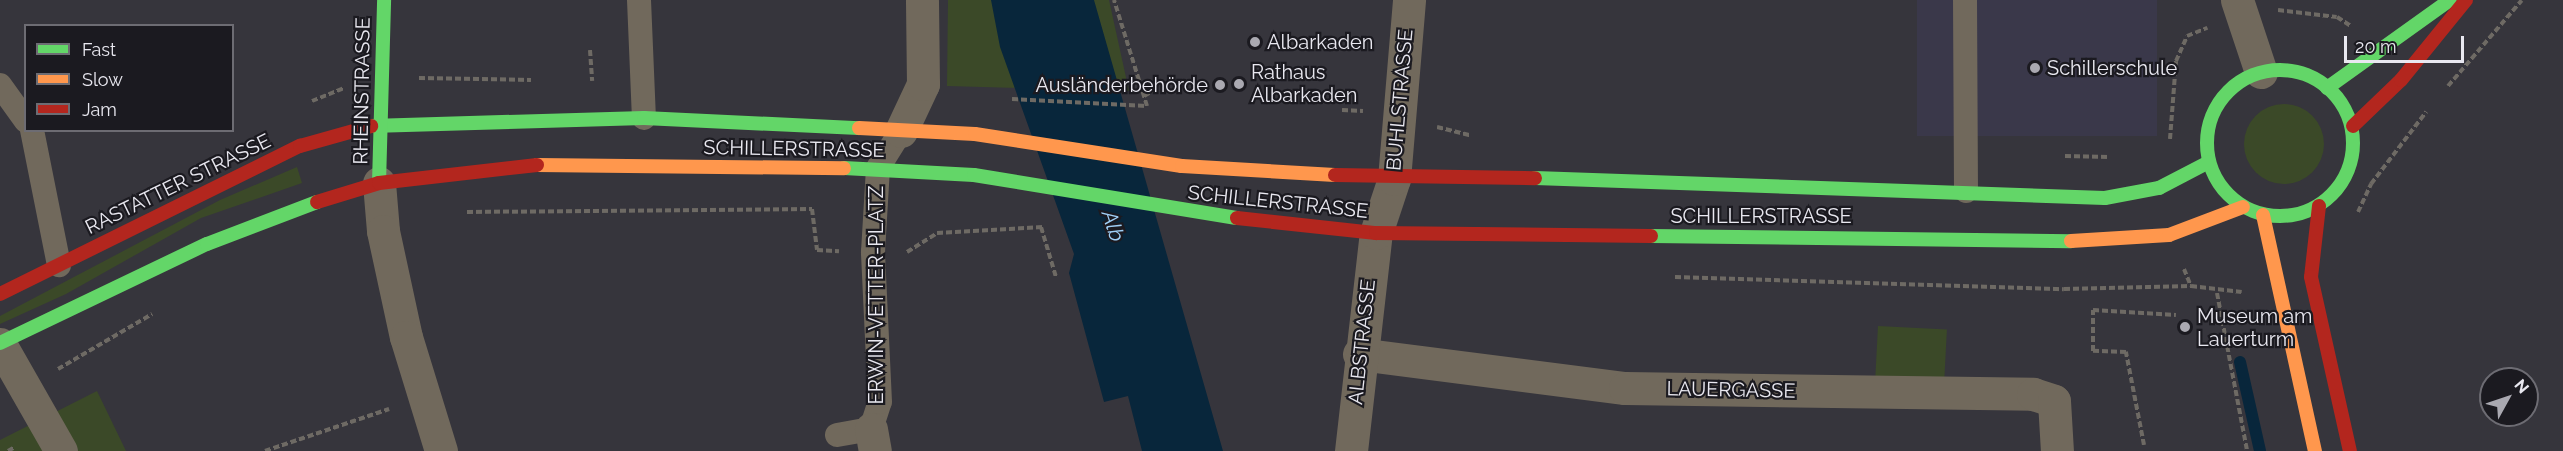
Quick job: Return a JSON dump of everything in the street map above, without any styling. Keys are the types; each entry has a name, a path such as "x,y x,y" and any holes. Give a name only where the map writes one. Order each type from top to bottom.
{"main road":[{"name":"RHEINSTRASSE","path":"379,183 384,0"},
{"path":"2327,88 2450,0"},
{"path":"2353,126 2327,88 2284,70 2262,72 2240,81 2215,108 2206,143 2209,162 2221,188 2243,207 2263,215 2291,216 2319,206 2348,171 2353,126 2401,80 2466,0"},
{"name":"SCHILLERSTRASSE","path":"380,123 644,118 901,131 1024,140 1182,166 1394,179 1463,175 1966,191 2106,198 2159,188 2209,162"},
{"name":"RASTATTER STRASSE","path":"0,294 300,146 380,123"},
{"name":"SCHILLERSTRASSE","path":"379,183 517,165 878,168 1032,185 1197,214 1376,233 2110,241 2169,235 2243,207"},
{"path":"0,344 207,244 379,183"},
{"path":"2319,206 2311,277 2350,451"},
{"path":"2263,215 2315,451"}],"street":[{"path":"901,131 923,84 922,0"},
{"name":"BUHLSTRASSE","path":"1376,233 1394,179 1409,0"},
{"path":"2237,0 2262,72"},
{"path":"379,183 383,231 424,397 441,451"},
{"name":"ALBSTRASSE","path":"1351,451 1359,354 1376,233"},
{"path":"0,344 53,442"},
{"name":"LAUERGASSE","path":"1359,354 1625,388 2033,394 2054,401 2057,451"}],"lane":[{"path":"639,0 644,118"},
{"path":"1965,0 1966,191"},
{"path":"0,85 24,118"},
{"name":"ERWIN-VETTER-PLATZ","path":"837,435 873,440 880,402 873,252 878,168 901,131"},
{"path":"32,132 59,265"}],"path":[{"path":"1018,99 1147,106 1114,0"},
{"path":"2442,93 2522,0"},
{"path":"590,50 592,81"},
{"path":"383,78 545,80"},
{"path":"580,80 644,81"},
{"path":"1144,96 1156,89"},
{"path":"2353,223 2371,184 2430,107"},
{"path":"457,212 812,209 817,250 873,252 911,252 937,233 1054,228"},
{"path":"1041,227 1056,277"},
{"path":"1664,276 2064,289 2191,286"},
{"path":"2217,293 2247,451"},
{"path":"2144,445 2126,352 2093,351 2093,310 2176,315"},
{"path":"22,387 156,312"},
{"path":"266,451 424,397"}],"shaded area":[{"name":"Schillerschule","path":"1917,0 2157,0 2157,136 1917,136"}],"green space":[{"path":"948,0 1109,0 1129,91 947,86"},
{"path":"2284,104 2299,107 2312,116 2321,129 2324,144 2321,159 2312,172 2299,181 2284,184 2269,181 2256,172 2247,159 2244,144 2247,129 2256,116 2269,107"},
{"path":"297,167 302,183 201,218 66,294 0,324 0,316 220,200"},
{"path":"1878,326 1947,330 1944,381 1875,377"},
{"path":"97,391 126,451 0,451 0,440"}],"water":[{"name":"Alb","path":"991,0 1094,0 1223,451 1142,451 1128,396 1104,402 1069,273 1074,254 1000,47"}],"waterway":[{"path":"2240,362 2260,451"}],"traffic: fast":[{"path":"379,183 384,0"},
{"path":"2327,88 2450,0"},
{"path":"2280,70 2294,71 2308,76 2321,82 2332,91 2341,102 2347,115 2352,129 2353,143 2352,157 2347,171 2341,184 2332,195 2321,204 2308,210 2294,215 2280,216 2266,215 2252,210 2239,204 2228,195 2219,184 2213,171 2208,157 2207,143 2208,129 2213,115 2219,102 2228,91 2239,82 2252,76 2266,71 2280,70"},
{"path":"371,126 644,118 859,128"},
{"path":"1535,178 2105,198 2159,188 2209,162"},
{"path":"844,168 974,175 1237,218"},
{"path":"0,343 207,244 317,202"},
{"path":"1651,236 2071,241"}],"traffic: slow":[{"path":"859,128 975,134 1182,166 1335,175"},
{"path":"537,165 844,168"},
{"path":"2071,241 2169,235 2243,207"},
{"path":"2263,215 2315,451"}],"traffic: jam":[{"path":"2353,126 2401,80 2466,0"},
{"path":"0,294 300,146 371,126"},
{"path":"317,202 379,183 537,165"},
{"path":"1335,175 1535,178"},
{"path":"2319,206 2311,277 2350,451"},
{"path":"1237,218 1376,233 1651,236"}],"place":[{"name":"Albarkaden","path":"1255,42"},
{"name":"Schillerschule","path":"2035,68"},
{"name":"Rathaus Albarkaden","path":"1239,84"},
{"name":"Ausländerbehörde","path":"1220,85"},
{"name":"Museum am Lauerturm","path":"2185,327"}]}
